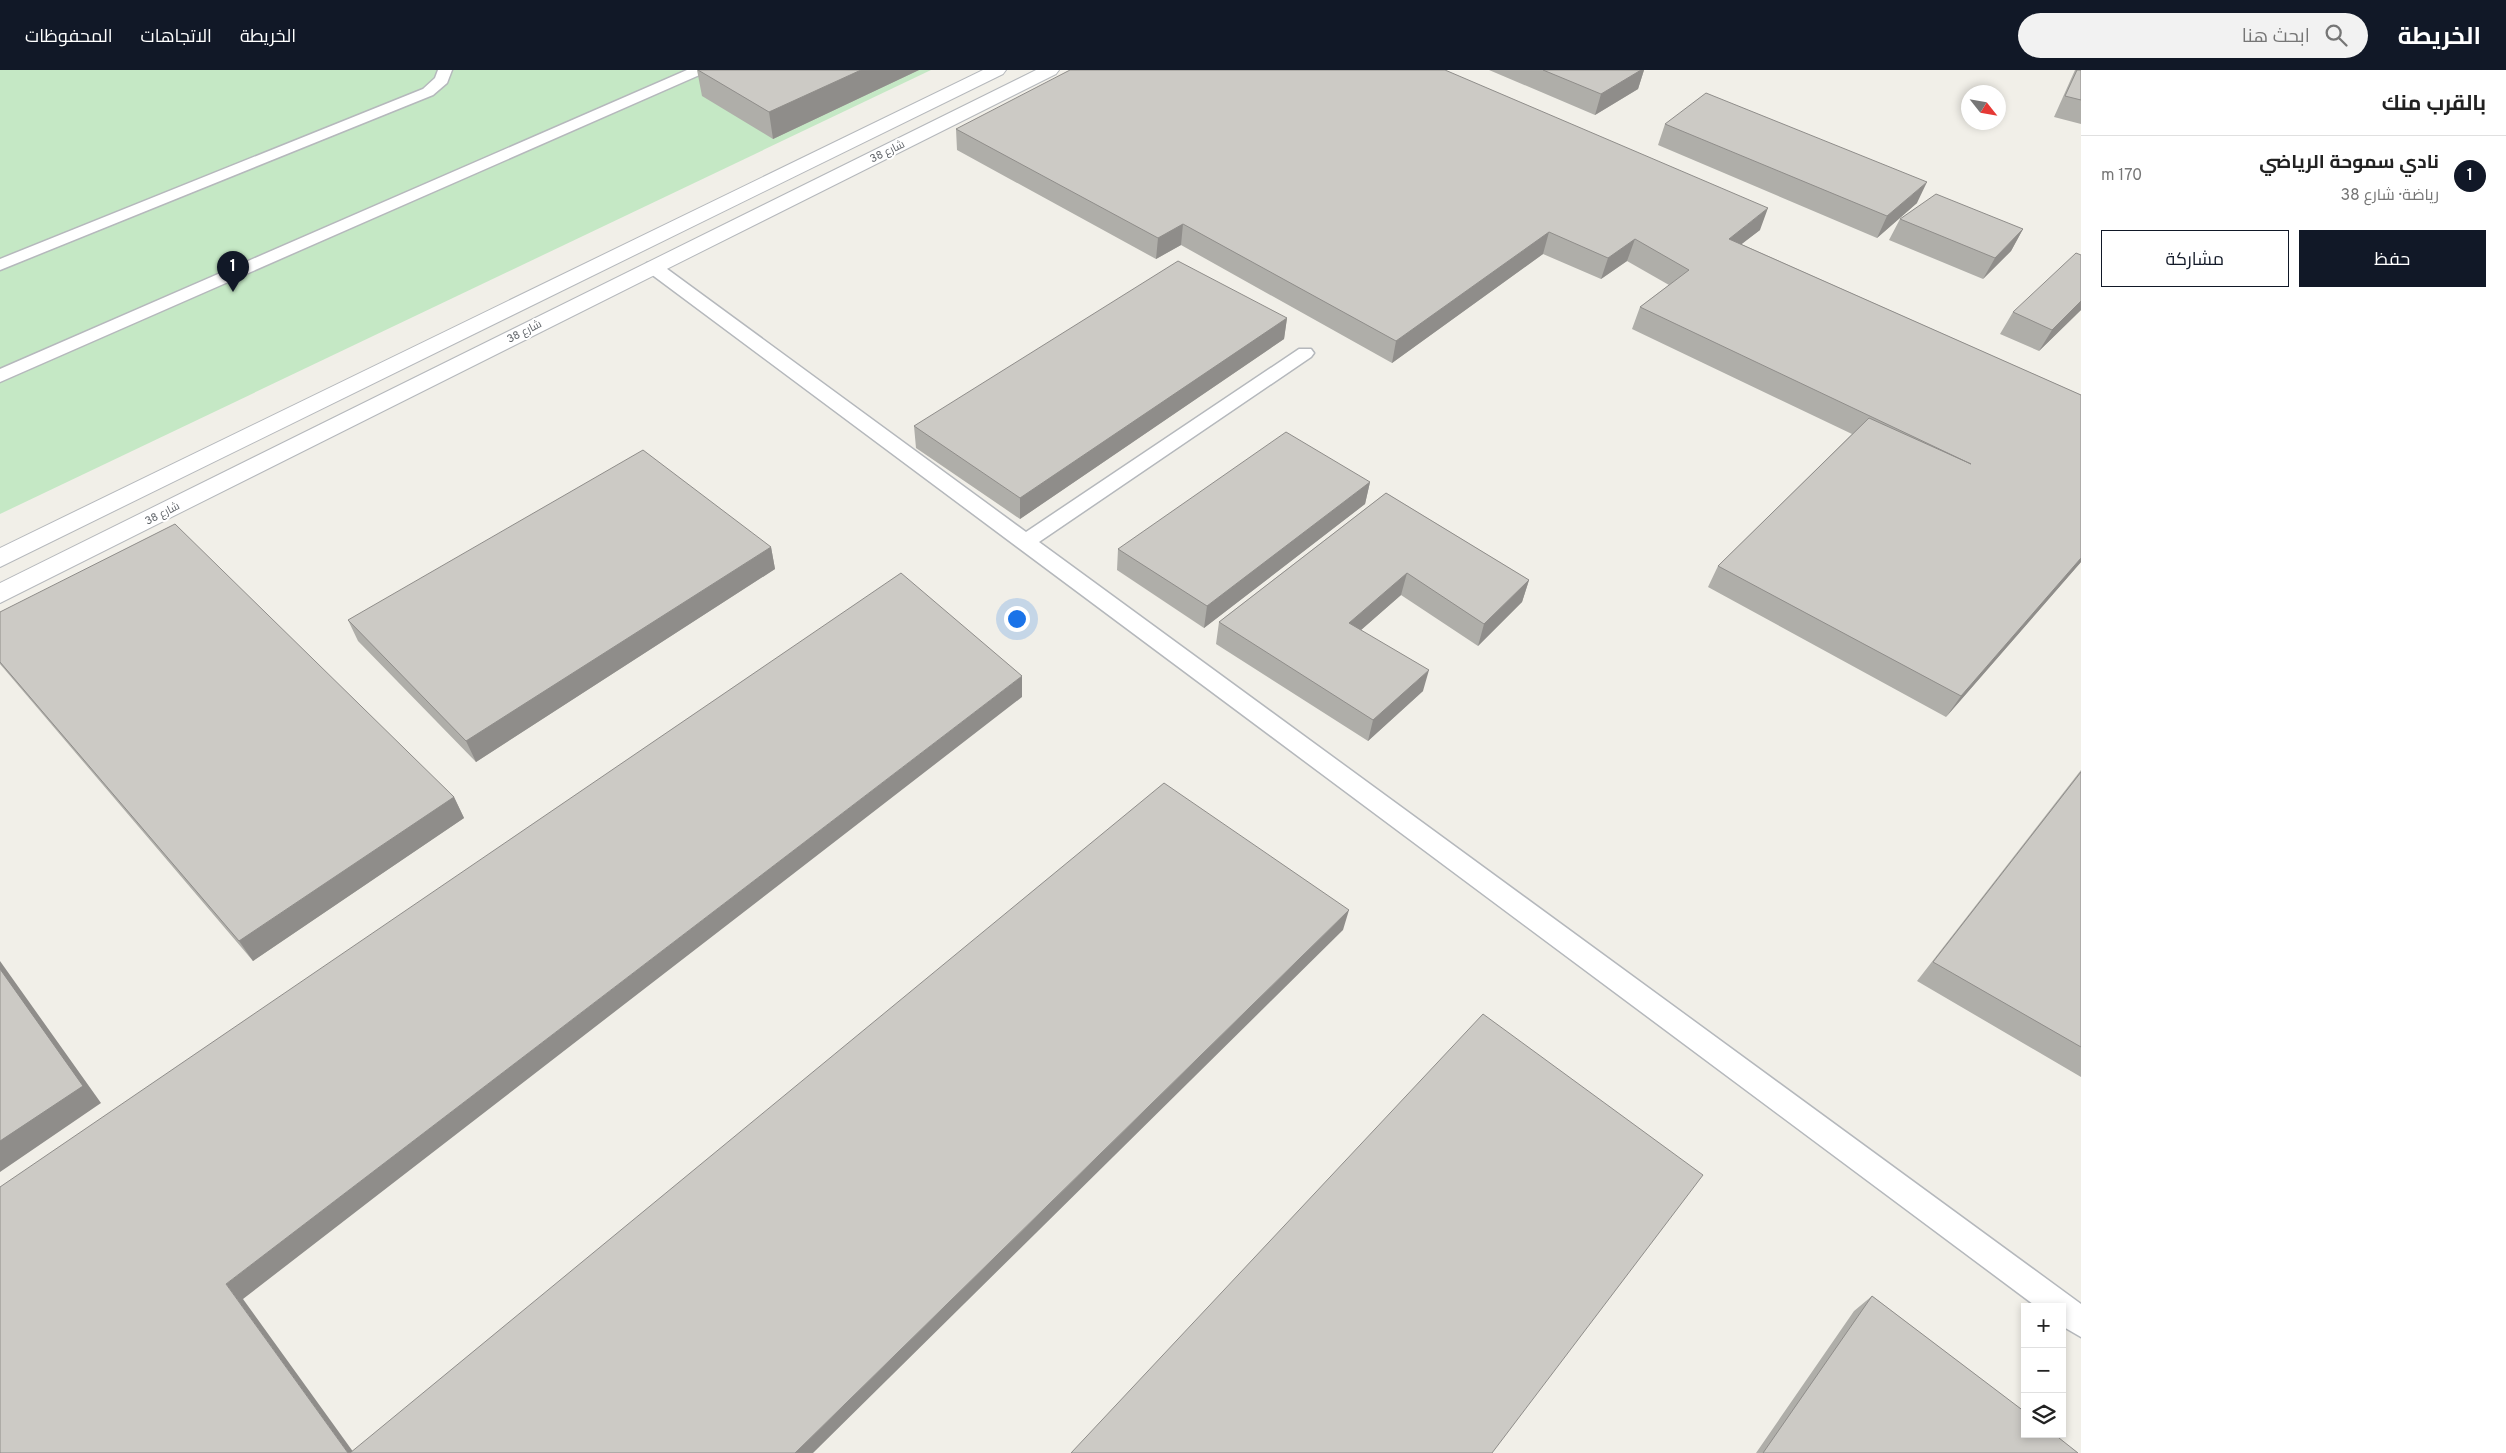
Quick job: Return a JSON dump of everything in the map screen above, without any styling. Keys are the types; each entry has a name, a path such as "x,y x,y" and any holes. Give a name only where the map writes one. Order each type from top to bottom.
{"street":[{"name":"شارع 38","path":"0,558 996,70"},
{"name":"شارع 38","path":"0,594 1050,70"},
{"path":"230,446 252,468"}],"lane":[{"path":"0,264 428,92 442,80 445,70"},
{"path":"0,376 699,70"},
{"path":"653,267 2057,1303"},
{"path":"1025,542 1305,353"},
{"path":"2066,1310 2081,1322"}],"green space":[{"path":"0,70 931,70 0,514"}],"building":[{"path":"698,70 861,70 769,112"},
{"path":"1070,70 1445,70 1768,208 1729,239 2081,395 2081,558 1961,696 1718,566 1869,418 1971,464 1640,307 1689,270 1635,239 1608,258 1549,232 1396,341 1183,224 1158,238 956,129"},
{"path":"1543,70 1641,70 1601,94"},
{"path":"2077,70 2081,70 2081,100 2065,96"},
{"path":"1706,93 1927,182 1887,216 1665,124"},
{"path":"1936,194 2023,229 1995,258 1900,219"},
{"path":"2076,253 2081,255 2081,301 2052,330 2013,312"},
{"path":"1178,261 1287,318 1020,498 914,426"},
{"path":"1286,432 1370,482 1207,606 1118,549"},
{"path":"643,450 771,547 466,741 348,620"},
{"path":"1386,493 1529,580 1484,624 1407,573 1349,623 1429,670 1373,720 1219,622"},
{"path":"175,524 454,797 239,941 0,662 0,612"},
{"path":"901,573 1022,676 226,1284 348,1453 0,1453 0,1187"},
{"path":"2081,772 2081,1047 1933,962"},
{"path":"1164,783 1349,910 795,1453 350,1453"},
{"path":"0,969 83,1086 0,1141"},
{"path":"1483,1014 1703,1175 1492,1453 1071,1453"},
{"path":"1872,1296 2021,1409 2021,1438 2059,1438 2078,1453 1763,1453"}],"place":[{"name":"نادي سموحة الرياضي","path":"233,292"}]}
